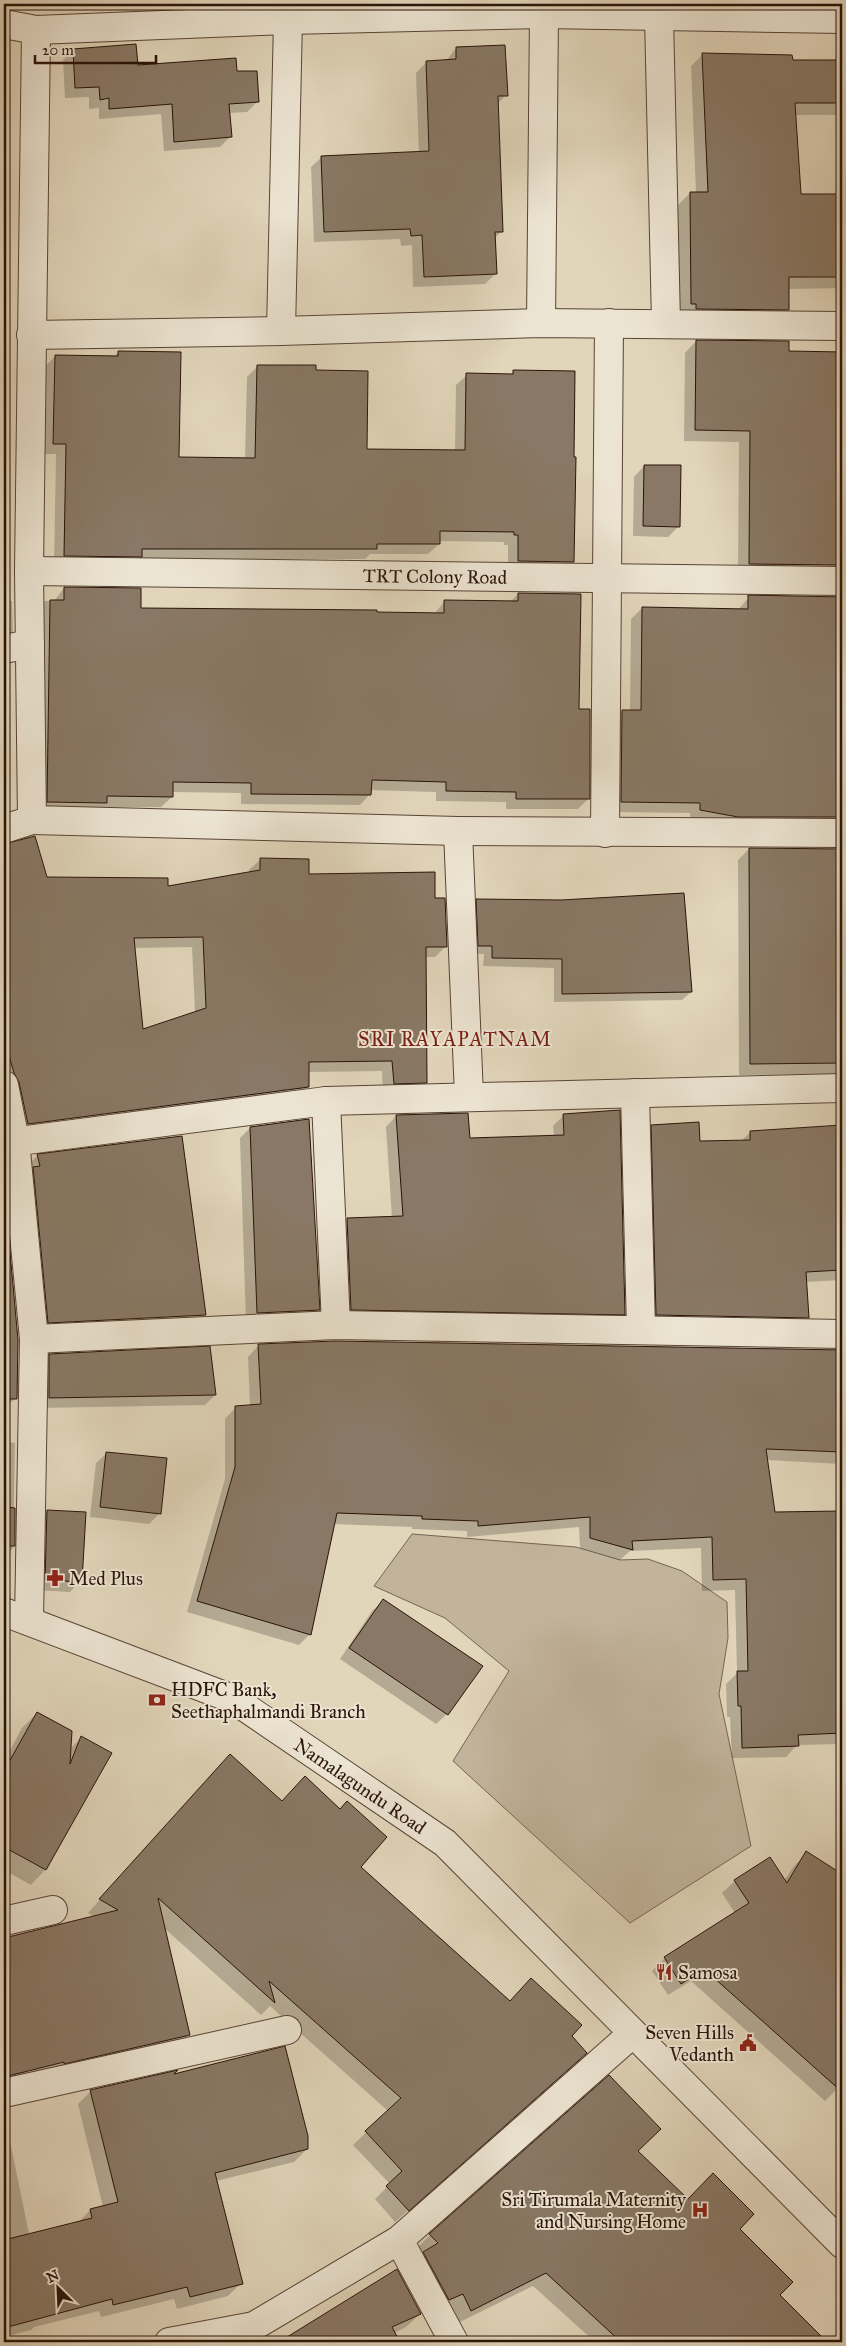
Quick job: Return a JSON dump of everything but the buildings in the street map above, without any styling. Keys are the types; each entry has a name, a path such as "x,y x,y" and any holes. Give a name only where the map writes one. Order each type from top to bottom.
{"street":[{"path":"4,24 36,30 179,14 288,20 544,14 842,19"},
{"path":"541,323 544,14"},
{"path":"659,16 666,323"},
{"path":"281,332 288,20"},
{"path":"32,820 17,647 29,571 36,30"},
{"path":"31,335 281,332 541,323 842,326"},
{"path":"605,833 610,323"},
{"name":"TRT Colony Road","path":"29,571 842,581"},
{"path":"4,829 32,820 458,831 842,833"},
{"path":"458,831 469,1096"},
{"path":"4,1085 9,1142 34,1339 29,1621"},
{"path":"9,1142 326,1101 842,1088"},
{"path":"635,1093 641,1329"},
{"path":"326,1101 336,1325"},
{"path":"34,1339 336,1325 842,1334"},
{"name":"Namalagundu Road","path":"4,1612 233,1699 445,1843 632,2034 839,2233"},
{"path":"4,1921 54,1910"},
{"path":"4,2093 287,2030"},
{"path":"169,2342 256,2334 399,2240 632,2034"},
{"path":"399,2240 454,2342"}],"shaded area":[{"path":"412,1534 576,1547 620,1560 648,1559 682,1571 727,1602 728,1638 719,1694 751,1846 630,1923 453,1761 509,1671 445,1618 374,1586"}],"place":[{"name":"Med Plus","path":"55,1578"},
{"name":"HDFC Bank, Seethaphalmandi Branch","path":"157,1700"},
{"name":"Samosa","path":"664,1972"},
{"name":"Seven Hills Vedanth","path":"748,2043"},
{"name":"Sri Tirumala Maternity and Nursing Home","path":"700,2210"}],"district":[{"name":"SRI RAYAPATNAM","path":"455,1039"}]}
